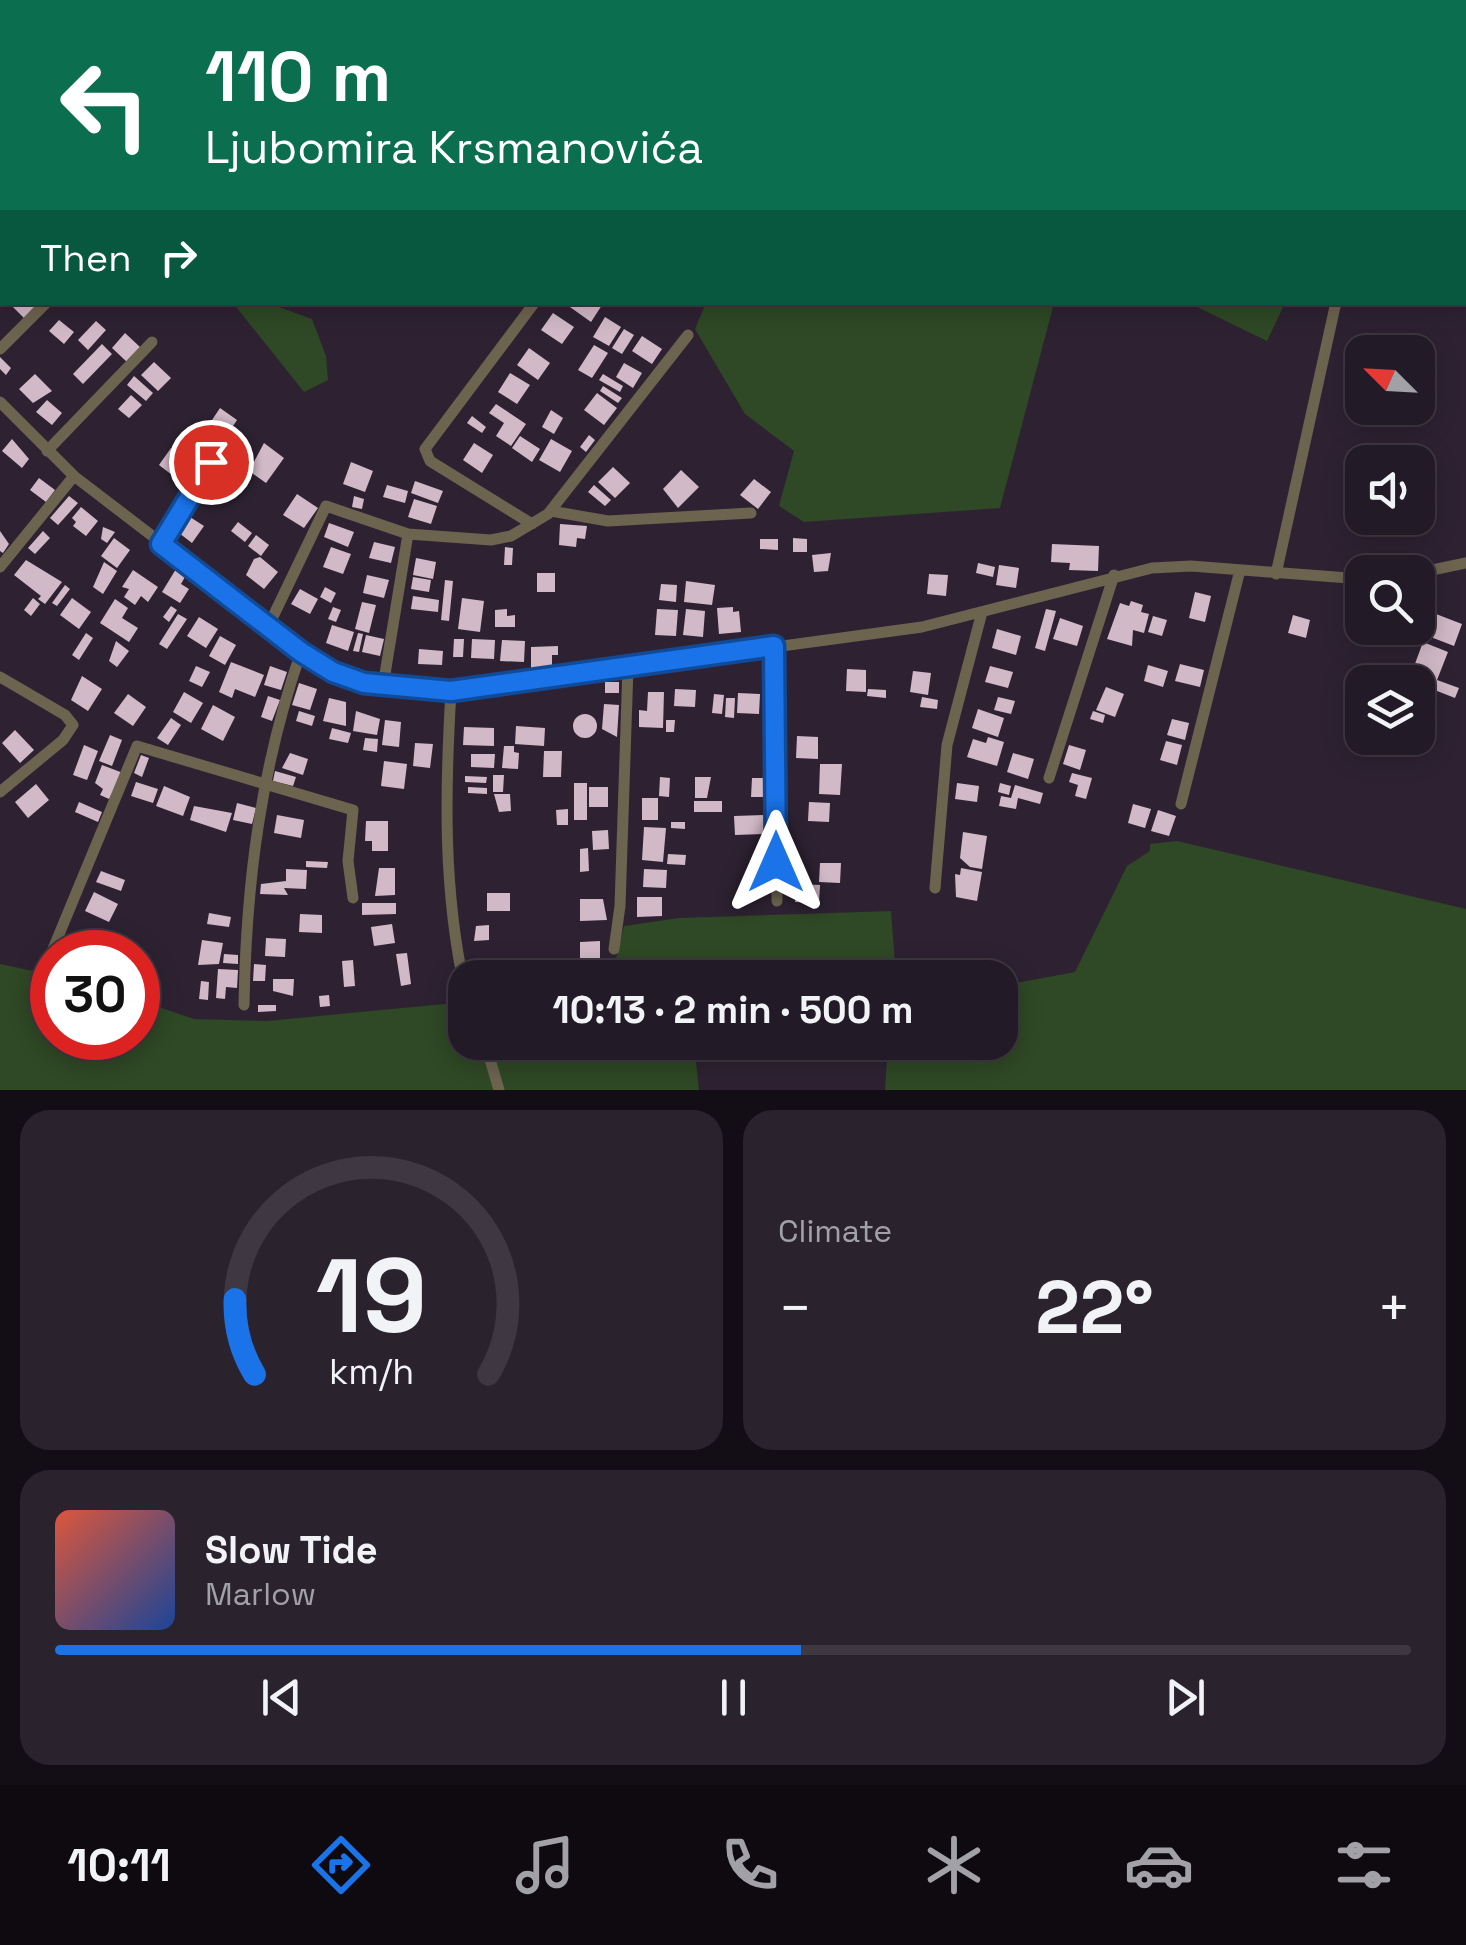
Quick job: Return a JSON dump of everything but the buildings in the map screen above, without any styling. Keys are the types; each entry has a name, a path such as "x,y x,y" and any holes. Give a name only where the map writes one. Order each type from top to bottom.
{"street":[{"path":"0,349 44,305"},
{"path":"532,524 430,461 424,449 533,305"},
{"path":"1276,574 1335,305"},
{"path":"268,626 326,506 408,534 491,540 532,524 550,512 688,335"},
{"path":"48,451 152,342"},
{"path":"0,402 74,476 301,652 345,678 384,686 451,691 908,629 1114,575 1172,566 1345,578"},
{"path":"161,544 218,450"},
{"path":"0,567 74,476"},
{"path":"550,512 608,521 750,512"},
{"path":"384,686 408,534"},
{"path":"1435,569 1466,563"},
{"path":"1180,804 1240,570"},
{"path":"1049,778 1114,575"},
{"path":"936,888 946,745 982,612"},
{"path":"774,646 777,901"},
{"path":"244,1005 245,942 263,784 301,652"},
{"path":"614,949 620,906 628,667"},
{"path":"0,678 65,715 73,726 63,740 0,792"},
{"path":"451,691 444,822 458,960"},
{"path":"61,930 137,746 353,810 348,861 353,898"},
{"path":"490,1060 499,1090"}],"green space":[{"path":"235,305 274,305 312,319 326,356 328,380 304,392"},
{"path":"705,305 1053,305 1000,508 804,522 779,506 794,451 745,414 695,329"},
{"path":"1195,305 1284,305 1267,341"},
{"path":"1177,841 1466,909 1466,1090 885,1090 887,1060 1018,1060 1018,983 1075,972 1127,866 1150,851 1150,844"},
{"path":"891,911 895,960 616,960 624,926 679,918"},
{"path":"0,964 30,970 30,1060 160,1060 160,1007 194,1019 267,1021 448,1004 448,1060 696,1060 699,1090 0,1090"}],"route":[{"path":"211,462 161,544 301,652 345,678 384,686 451,691 774,646 776,862"}]}
